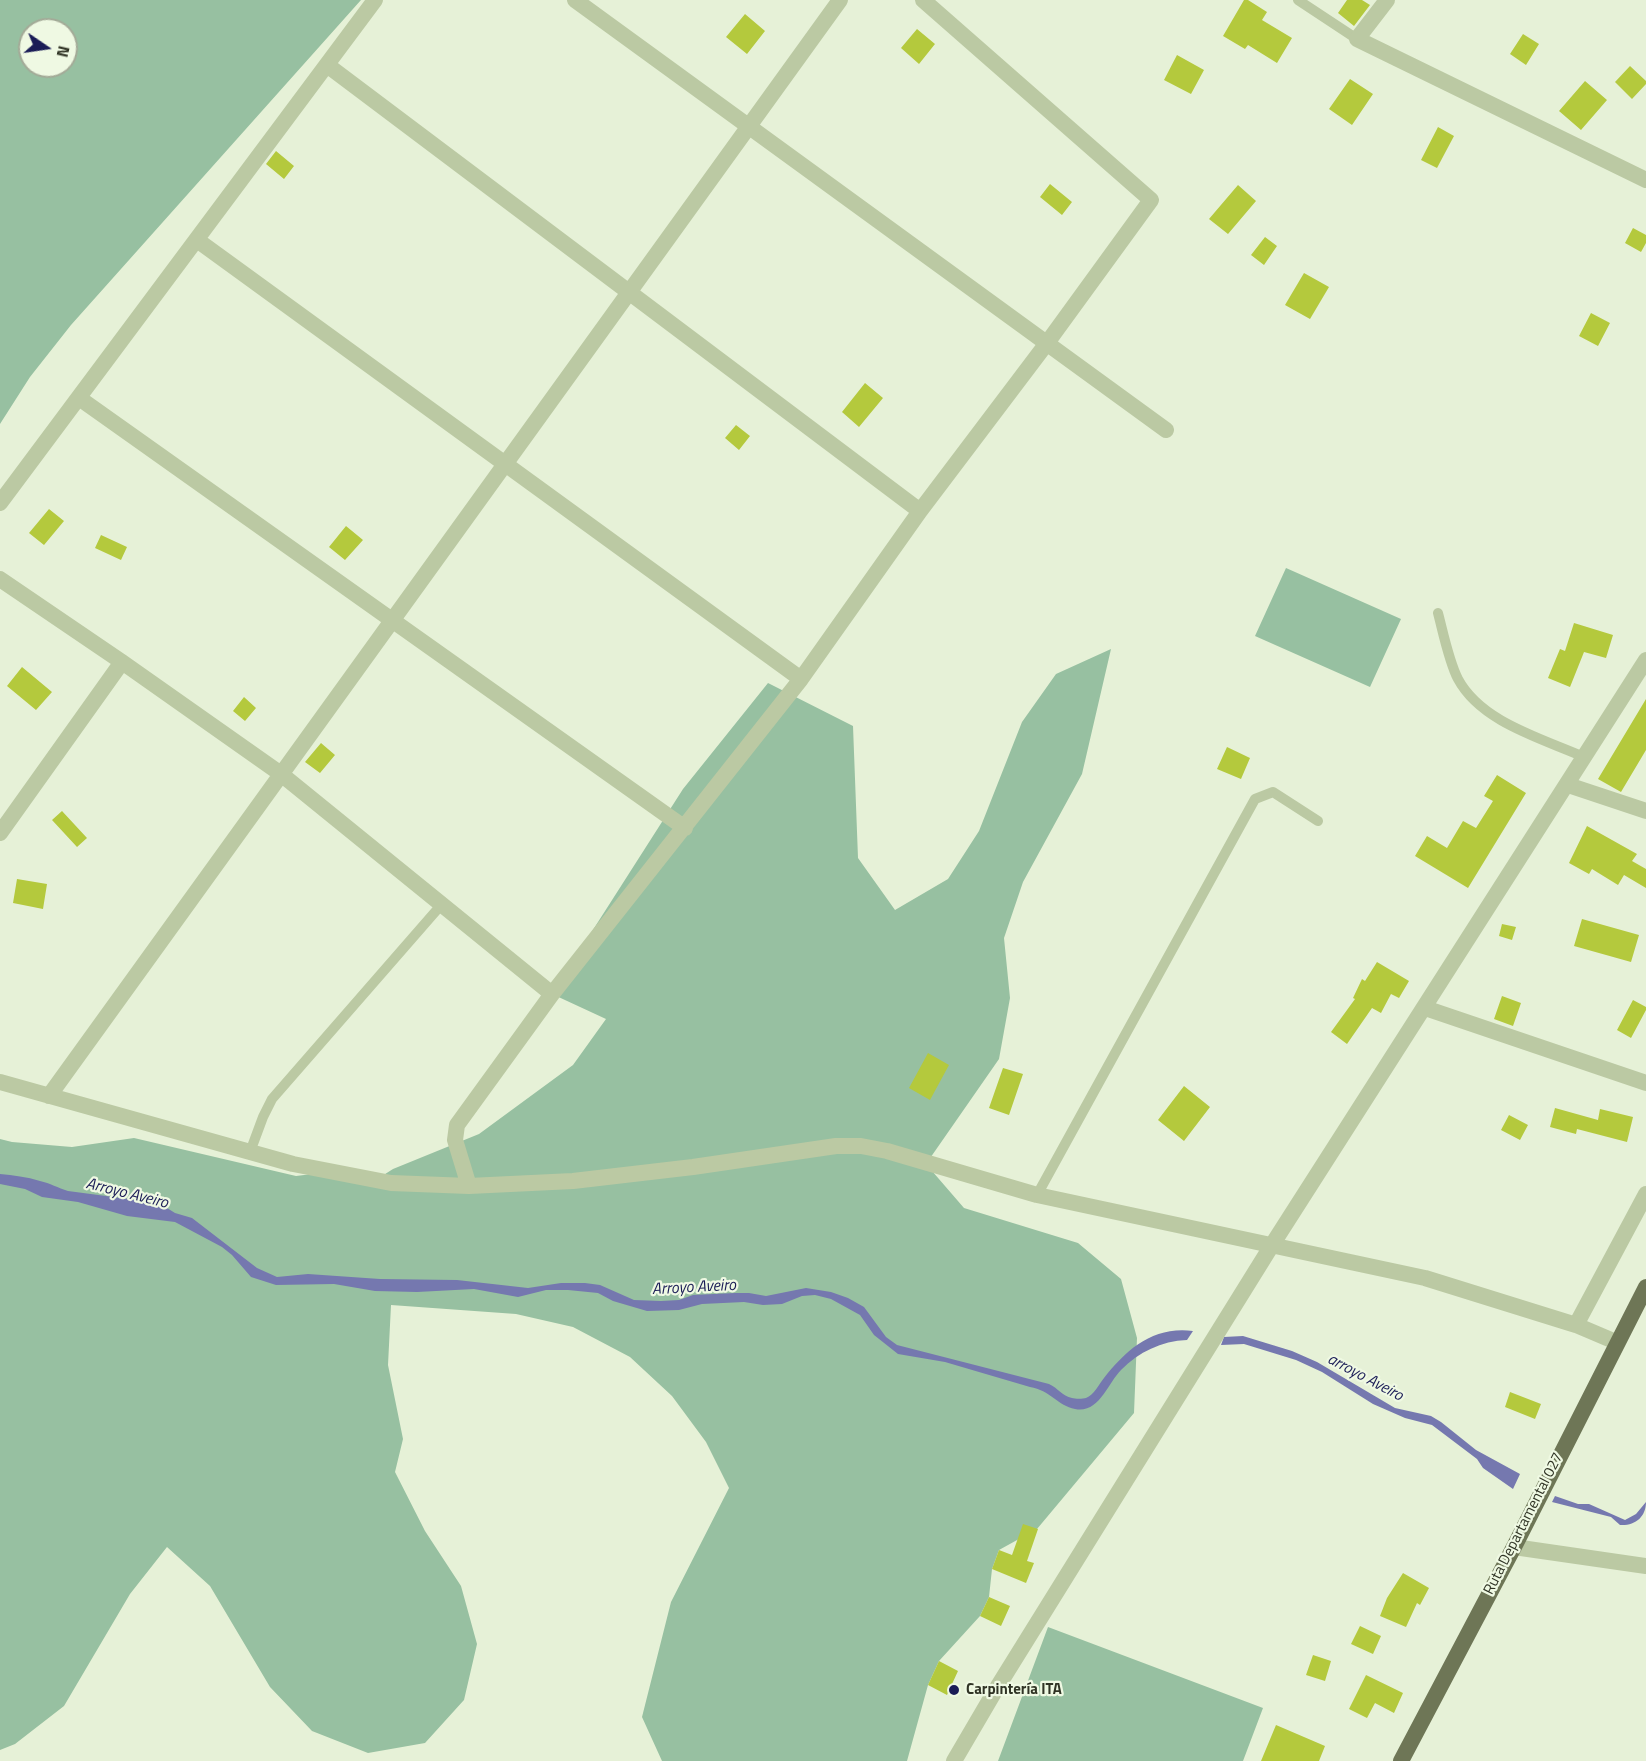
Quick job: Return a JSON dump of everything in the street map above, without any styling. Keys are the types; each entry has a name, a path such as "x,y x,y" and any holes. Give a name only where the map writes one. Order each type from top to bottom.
{"main road":[{"name":"Ruta Departamental 027","path":"1401,1761 1514,1547 1616,1342 1646,1287"}],"street":[{"path":"0,504 375,0"},
{"path":"575,0 1166,430"},
{"path":"49,1096 840,0"},
{"path":"469,1186 455,1140 457,1125 552,994 801,679 920,512 1151,200 923,0"},
{"path":"1387,0 1357,39 1646,180"},
{"path":"327,65 920,512"},
{"path":"196,240 801,679"},
{"path":"79,398 685,828"},
{"path":"0,579 281,774 552,994"},
{"path":"954,1761 994,1691 1272,1245 1646,660"},
{"path":"0,833 122,662"},
{"path":"1568,785 1646,811"},
{"path":"1425,1008 1646,1083"},
{"path":"0,1082 293,1164 392,1183 469,1186 573,1181 693,1167 836,1146 887,1151 1037,1195 1425,1278 1576,1324 1616,1342"},
{"path":"1576,1324 1646,1194"},
{"path":"1514,1547 1646,1566"}],"lane":[{"path":"1298,0 1357,39"},
{"path":"1438,613 1457,677 1472,700 1493,717 1584,757"},
{"path":"1037,1195 1255,799 1273,792 1318,821"},
{"path":"250,1152 272,1099 442,904"}],"green space":[{"path":"0,0 361,0 71,325 30,377 0,424"},
{"path":"1286,568 1401,619 1370,687 1255,636"},
{"path":"1111,649 1082,774 1023,882 1004,938 1010,998 999,1059 926,1164 964,1208 1078,1243 1121,1279 1137,1338 1134,1413 1037,1529 999,1550 992,1569 989,1597 980,1616 939,1661 928,1685 907,1761 662,1761 642,1717 671,1602 729,1488 706,1442 672,1396 630,1357 573,1327 516,1314 391,1305 388,1365 403,1439 395,1472 425,1531 461,1586 477,1644 464,1700 425,1743 368,1753 312,1731 270,1687 210,1586 167,1547 130,1594 64,1706 15,1744 0,1750 0,1139 72,1147 134,1138 296,1176 353,1169 382,1176 393,1169 479,1134 573,1065 606,1019 552,994 683,789 768,683 853,726 858,858 895,910 948,879 979,831 1022,722 1056,674"},
{"path":"1048,1627 1263,1708 1243,1761 998,1761"}],"water":[{"path":"0,1174 20,1176 68,1191 159,1203 175,1213 192,1218 257,1268 277,1277 308,1274 380,1279 457,1280 528,1288 561,1283 585,1283 600,1285 634,1300 661,1301 679,1300 693,1295 735,1293 766,1296 806,1288 831,1292 864,1307 886,1337 897,1345 1049,1384 1065,1396 1075,1399 1086,1398 1091,1394 1122,1358 1142,1342 1165,1332 1193,1331 1187,1340 1159,1345 1135,1358 1121,1370 1097,1402 1090,1407 1075,1409 1037,1389 945,1362 898,1354 874,1335 860,1315 831,1299 815,1295 802,1296 782,1304 763,1305 744,1302 702,1304 679,1310 647,1311 613,1301 598,1293 568,1290 546,1290 518,1297 474,1289 417,1292 375,1291 334,1284 276,1285 251,1277 222,1247 175,1222 127,1216 78,1202 42,1197 25,1189 0,1184"},
{"path":"1243,1336 1292,1351 1317,1362 1395,1408 1431,1416 1476,1450 1520,1474 1513,1489 1483,1468 1477,1459 1432,1425 1405,1418 1373,1404 1322,1372 1296,1360 1244,1344 1221,1345 1224,1337"},
{"path":"1555,1496 1578,1504 1589,1504 1625,1520 1636,1514 1646,1502 1639,1520 1620,1525 1611,1517 1552,1502"}],"building":[{"path":"1244,0 1248,0 1267,12 1262,20 1292,38 1277,63 1248,45 1245,49 1223,36"},
{"path":"1347,0 1362,0 1370,5 1354,26 1338,13"},
{"path":"745,14 765,31 747,54 726,37"},
{"path":"917,29 935,44 919,64 901,48"},
{"path":"1523,34 1539,44 1526,65 1510,54"},
{"path":"1177,55 1204,70 1191,94 1164,80"},
{"path":"1630,66 1646,81 1646,84 1632,99 1615,82"},
{"path":"1350,79 1373,94 1352,125 1329,109"},
{"path":"1585,81 1607,100 1581,130 1559,111"},
{"path":"1438,127 1454,136 1437,168 1421,160"},
{"path":"276,151 294,166 284,179 266,164"},
{"path":"1050,184 1072,202 1062,215 1040,197"},
{"path":"1238,185 1256,201 1228,234 1209,219"},
{"path":"1633,228 1646,235 1646,243 1641,252 1625,243"},
{"path":"1265,237 1277,246 1264,265 1251,255"},
{"path":"1304,273 1329,287 1310,319 1285,305"},
{"path":"1591,313 1610,323 1598,346 1579,336"},
{"path":"865,383 883,398 859,427 842,412"},
{"path":"736,425 750,436 739,450 725,438"},
{"path":"49,509 64,521 44,545 29,533"},
{"path":"346,526 363,540 345,560 329,547"},
{"path":"101,535 127,547 121,560 95,548"},
{"path":"1574,623 1613,635 1606,658 1584,652 1570,687 1548,678 1560,649 1565,651"},
{"path":"22,667 52,692 36,710 7,686"},
{"path":"244,697 256,708 245,721 233,711"},
{"path":"1646,699 1646,750 1621,792 1598,779"},
{"path":"321,743 335,755 320,773 305,762"},
{"path":"1227,747 1250,758 1241,779 1217,769"},
{"path":"1497,775 1526,793 1468,888 1415,856 1427,836 1447,848 1463,821 1476,828 1493,801 1484,796"},
{"path":"62,811 87,838 77,847 52,820"},
{"path":"1587,826 1637,854 1632,861 1646,869 1646,888 1624,875 1618,885 1592,869 1589,874 1569,863"},
{"path":"17,879 47,884 43,909 13,903"},
{"path":"1582,919 1639,935 1631,962 1574,946"},
{"path":"1502,924 1516,927 1512,940 1499,936"},
{"path":"1377,962 1409,981 1399,998 1391,994 1381,1013 1372,1008 1347,1044 1331,1032 1355,999 1353,998 1362,979 1365,981"},
{"path":"1502,996 1521,1003 1513,1026 1494,1019"},
{"path":"1633,1000 1646,1007 1646,1010 1631,1038 1617,1030"},
{"path":"928,1053 949,1065 930,1100 909,1088"},
{"path":"1003,1068 1023,1074 1009,1115 989,1108"},
{"path":"1184,1086 1210,1107 1184,1141 1158,1120"},
{"path":"1555,1108 1598,1120 1600,1109 1633,1117 1627,1142 1577,1129 1576,1134 1550,1127"},
{"path":"1509,1115 1528,1125 1520,1140 1501,1130"},
{"path":"1510,1392 1541,1404 1535,1419 1505,1407"},
{"path":"1023,1524 1038,1529 1027,1561 1034,1563 1026,1583 992,1569 999,1550 1012,1555"},
{"path":"1403,1573 1429,1588 1420,1605 1417,1603 1406,1627 1380,1616 1387,1598"},
{"path":"989,1597 1010,1606 1001,1626 980,1616"},
{"path":"1360,1626 1381,1636 1373,1654 1351,1644"},
{"path":"1313,1655 1331,1661 1325,1681 1306,1675"},
{"path":"939,1661 958,1671 947,1695 928,1685"},
{"path":"1366,1675 1403,1693 1394,1713 1375,1703 1367,1718 1349,1709"},
{"path":"1276,1725 1325,1746 1319,1761 1261,1761"}],"place":[{"name":"Carpintería ITA","path":"954,1690"}],"water label":[{"name":"Arroyo Aveiro","path":"127,1194"},
{"name":"Arroyo Aveiro","path":"694,1288"},
{"name":"arroyo Aveiro","path":"1365,1378"}]}
